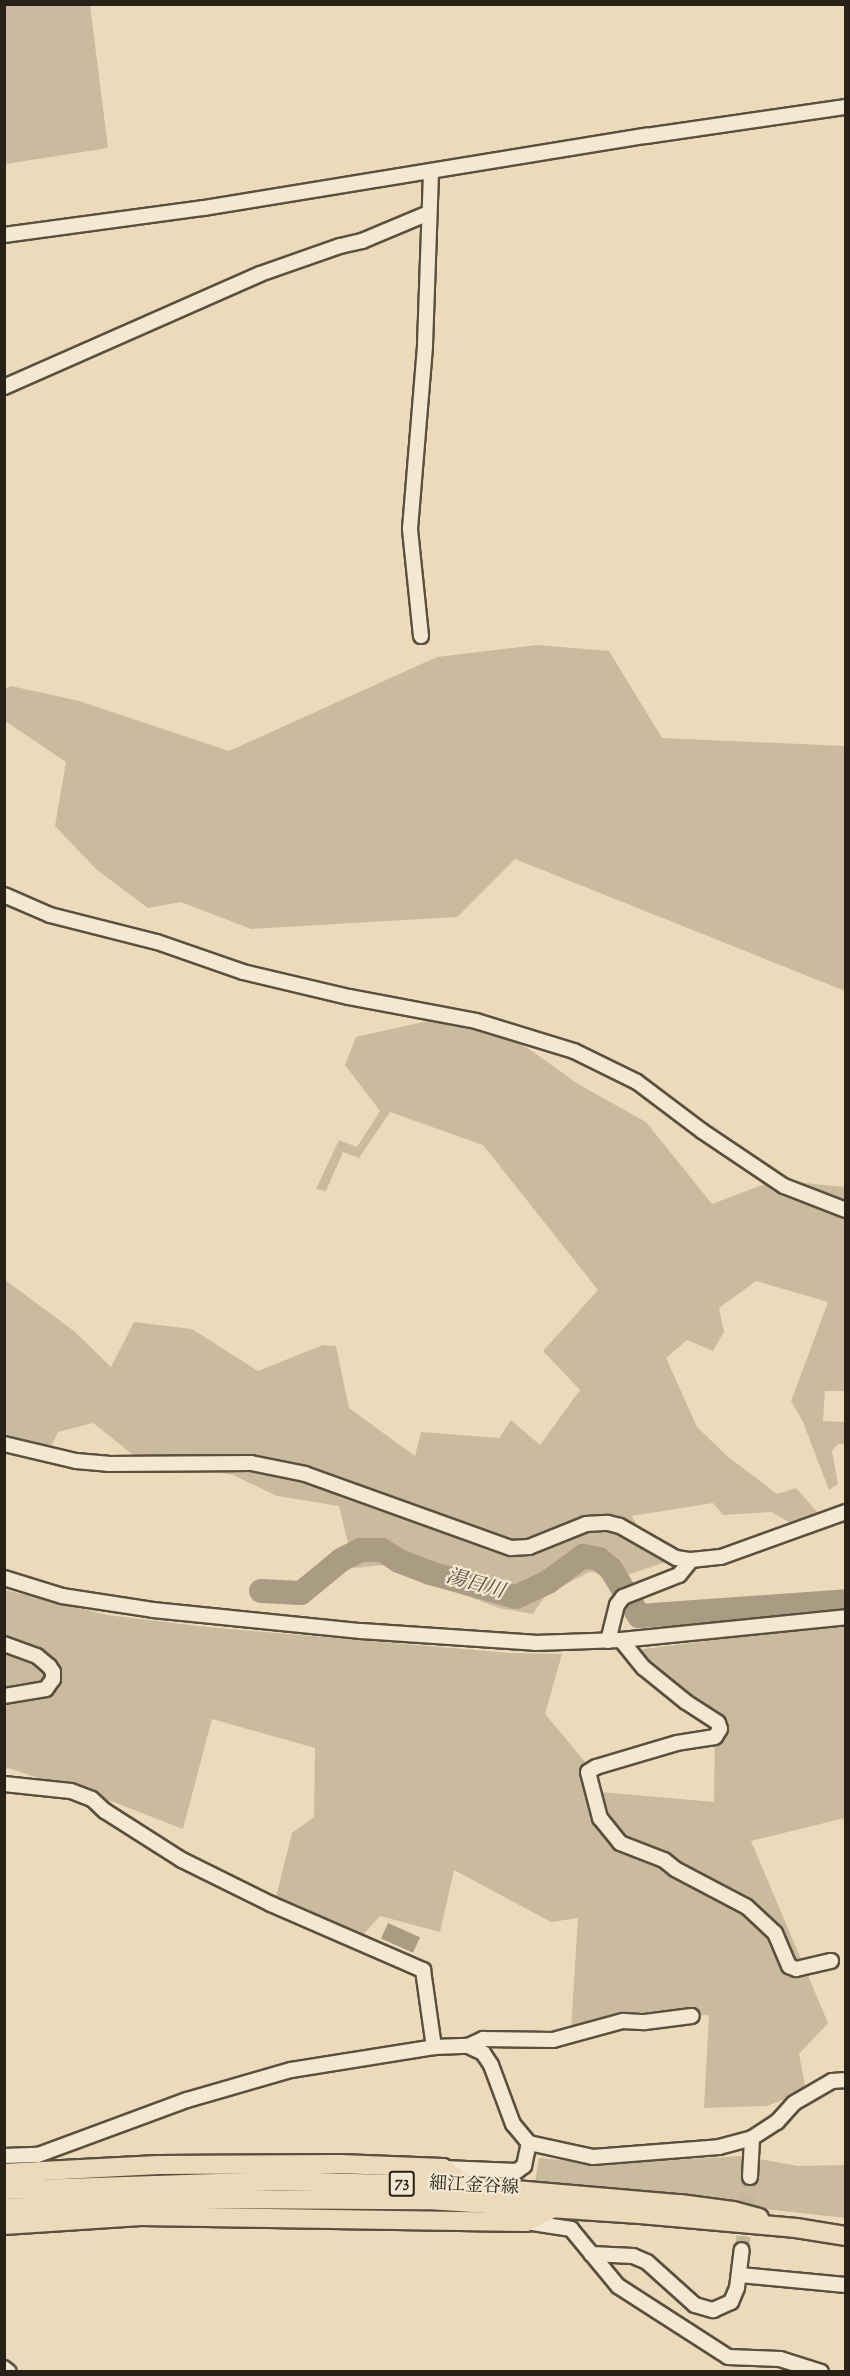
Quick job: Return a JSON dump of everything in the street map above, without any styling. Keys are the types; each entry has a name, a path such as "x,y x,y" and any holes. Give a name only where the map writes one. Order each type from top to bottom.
{"main road":[{"path":"4,2173 253,2164 443,2168 468,2186"},
{"name":"細江金谷線","path":"4,2190 278,2181 468,2186 722,2209 796,2228"},
{"name":"細江金谷線","path":"4,2208 132,2201 280,2198 428,2200 796,2228 846,2236"},
{"name":"73","path":"4,2225 141,2216 525,2222 555,2208"}],"street":[{"path":"4,234 204,208 846,107"},
{"path":"421,636 410,529 425,345 431,171"},
{"path":"4,387 260,274 340,246 362,242 429,213"},
{"path":"4,895 50,915 157,942 243,972 349,998 476,1021 574,1051 637,1082 702,1131 784,1186 846,1210"},
{"path":"4,1444 76,1461 251,1463 304,1473 511,1548 529,1547 586,1524 608,1523 621,1526 676,1558 691,1560 721,1557 846,1512"},
{"path":"614,1640 617,1605 623,1597 679,1575 691,1560"},
{"path":"4,1578 37,1590 93,1602 215,1617 475,1640 535,1643 614,1640 846,1617"},
{"path":"614,1640 686,1702 718,1723 720,1729 715,1737 677,1743 596,1767 588,1772 600,1818 620,1843 664,1860 675,1869 747,1907 775,1933 789,1966 796,1969 831,1961"},
{"path":"4,1644 37,1656 50,1666 53,1679 46,1689 4,1696"},
{"path":"4,1784 71,1791 92,1799 105,1811 182,1860 271,1904 423,1970 434,2047"},
{"path":"4,2156 38,2155 187,2100 291,2070 434,2047 468,2046 483,2039 553,2040 623,2021 645,2022 692,2016"},
{"path":"468,2046 483,2053 491,2065 513,2124 529,2144 593,2157 719,2147 752,2138 777,2122 794,2103 832,2081 846,2080"},
{"path":"750,2177 752,2138"},
{"path":"443,2168 517,2171 524,2166 529,2144"},
{"path":"525,2222 571,2229 618,2286 728,2357 780,2359 821,2372"},
{"path":"591,2254 633,2256 647,2262 695,2305 713,2310 730,2302 740,2275 742,2250"},
{"path":"740,2275 846,2284"},
{"path":"4,2368 9,2372"}],"shaded area":[{"path":"5,4 90,5 108,148 5,164"},
{"path":"537,645 609,651 662,738 845,746 845,991 515,859 457,917 251,929 181,902 148,908 97,870 55,826 66,762 5,721 5,689 11,686 79,701 229,751 437,657"},
{"path":"432,1020 496,1030 532,1051 578,1084 646,1122 712,1204 775,1180 845,1187 845,1391 825,1391 823,1421 845,1422 845,1444 838,1444 832,1451 838,1484 829,1490 803,1422 791,1401 828,1302 756,1281 719,1308 724,1332 713,1351 687,1340 666,1358 697,1427 727,1456 777,1494 796,1488 818,1513 798,1527 771,1512 723,1515 713,1503 632,1516 651,1551 672,1560 630,1574 589,1572 546,1595 533,1614 499,1608 385,1565 354,1568 339,1506 277,1496 233,1475 137,1458 93,1423 58,1432 51,1447 5,1436 5,1280 74,1331 111,1367 134,1322 192,1329 258,1371 323,1345 336,1346 349,1408 415,1456 421,1432 499,1438 511,1420 540,1445 580,1390 543,1351 598,1290 483,1145 390,1112 359,1158 343,1152 326,1191 316,1189 339,1140 357,1147 380,1111 345,1065 356,1037"},
{"path":"5,1590 107,1615 207,1627 510,1653 562,1654 545,1714 592,1770 601,1792 714,1802 715,1726 636,1650 845,1623 845,1818 751,1841 828,2023 799,2054 806,2091 767,2106 704,2108 709,2015 609,2018 571,2029 578,1918 551,1922 454,1870 440,1932 380,1916 360,1938 276,1897 292,1833 314,1817 315,1748 212,1719 183,1829 116,1803 5,1767"},
{"path":"388,1923 420,1937 413,1953 381,1939"},
{"path":"742,2156 798,2166 845,2165 845,2218 535,2183 539,2158 602,2164"}],"waterway":[{"name":"湯日川","path":"261,1591 301,1593 341,1560 361,1550 382,1550 399,1561 430,1573 516,1597 548,1582 583,1556 599,1559 611,1569 639,1616 846,1601"}],"tunnel":[{"path":"742,2250 750,2177"}]}
